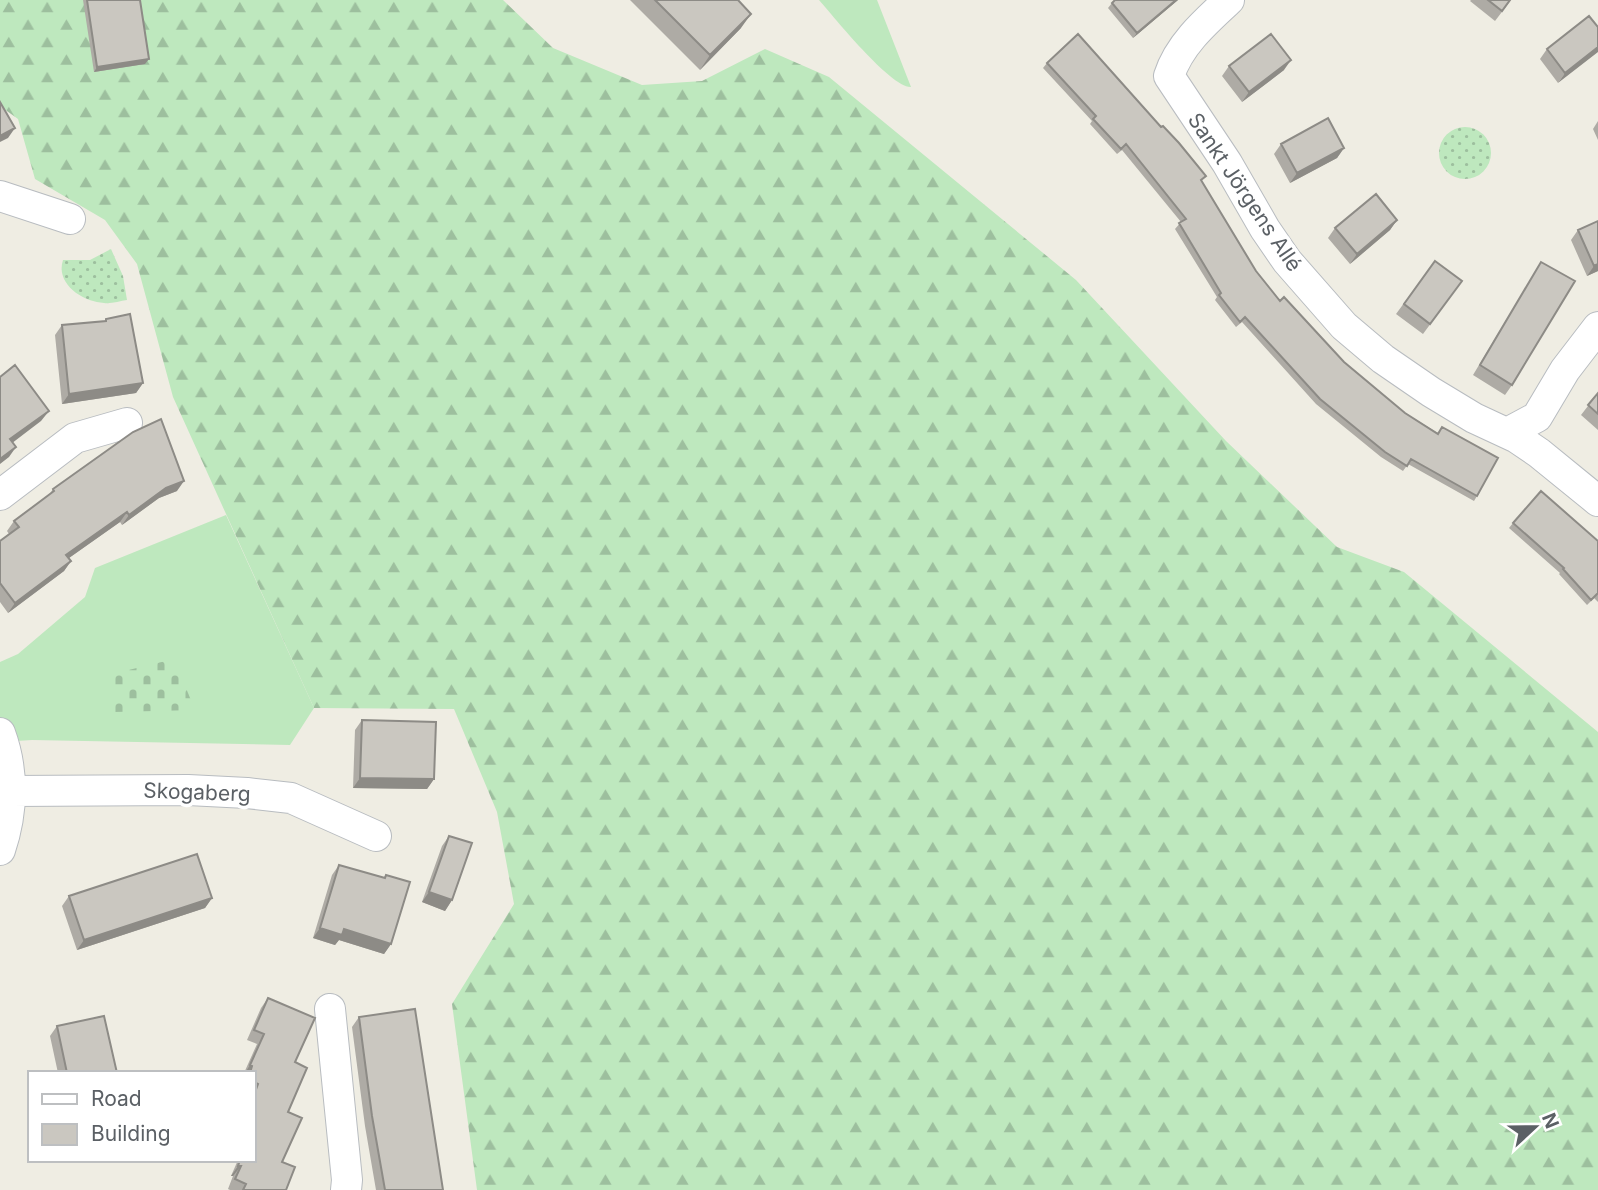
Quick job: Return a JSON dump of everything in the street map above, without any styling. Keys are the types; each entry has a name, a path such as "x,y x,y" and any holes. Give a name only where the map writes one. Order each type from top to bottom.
{"street":[{"name":"Sankt Jörgens Allé","path":"1229,0 1205,22 1174,58 1169,76 1227,163 1287,261 1344,326 1383,359 1474,418 1507,433 1539,453 1598,501"},
{"path":"0,196 70,219"},
{"path":"1507,433 1537,417 1566,370 1598,327"},
{"path":"1537,417 1539,453"},
{"path":"0,495 75,438 127,423"},
{"path":"0,733 7,752 11,791 6,832 0,850"},
{"name":"Skogaberg","path":"11,791 188,790 269,795 306,804 376,836"},
{"path":"330,1009 346,1190"}],"green space":[{"path":"0,0 503,0 553,48 642,85 702,81 765,49 829,77 1076,280 1226,441 1337,547 1404,572 1598,732 1598,1190 477,1190 452,1004 514,904 497,812 454,709 314,708 173,397 137,264 105,220 35,179 18,119 0,106"},
{"path":"819,0 877,0 911,87 890,76 877,64"},
{"path":"1465,127 1475,129 1483,135 1489,143 1489,163 1483,171 1475,177 1465,179 1455,177 1447,171 1441,163 1439,153 1441,143 1447,135 1455,129"},
{"path":"111,249 123,276 127,300 96,302 80,295 67,284 63,277 63,260 90,260"},
{"path":"226,515 314,708 290,745 32,740 0,742 0,662 18,654 85,597 95,568"},
{"path":"174,659 195,710 114,712 112,674"}],"building":[{"path":"87,0 140,0 149,59 97,67"},
{"path":"655,0 738,0 751,14 710,55"},
{"path":"1115,0 1176,0 1137,33 1112,3"},
{"path":"1488,0 1510,0 1502,11"},
{"path":"1589,16 1598,27 1598,47 1565,73 1547,49"},
{"path":"1078,34 1206,176 1201,180 1256,271 1280,301 1284,297 1344,362 1405,413 1438,434 1442,427 1498,458 1477,496 1411,459 1407,466 1385,452 1320,399 1245,317 1240,322 1219,295 1221,293 1179,223 1186,219 1126,144 1121,149 1093,119 1096,116 1047,63"},
{"path":"1271,34 1291,60 1249,92 1229,66"},
{"path":"0,102 15,128 0,136"},
{"path":"1328,118 1344,148 1297,173 1281,144"},
{"path":"1376,194 1397,220 1357,254 1335,228"},
{"path":"1598,221 1598,264 1594,266 1578,230"},
{"path":"1435,261 1462,281 1430,324 1404,304"},
{"path":"1541,262 1575,281 1512,385 1480,365"},
{"path":"130,314 143,383 69,394 62,325 106,321"},
{"path":"15,365 49,411 10,439 16,447 0,459 0,377"},
{"path":"1598,393 1598,414 1588,405"},
{"path":"161,419 184,481 166,488 129,515 127,512 66,555 71,561 15,603 0,583 0,541 19,527 14,521 54,491 53,489 133,432"},
{"path":"1541,491 1598,541 1598,593 1591,600 1564,568 1513,523"},
{"path":"362,720 436,722 434,779 360,778"},
{"path":"449,836 472,843 452,900 429,892"},
{"path":"197,854 212,898 84,940 69,896"},
{"path":"339,865 410,882 391,944 344,929 342,935 320,928"},
{"path":"268,998 315,1018 295,1062 307,1068 288,1112 302,1118 282,1162 295,1167 286,1190 243,1190 246,1184 235,1179 241,1166 238,1166 239,1162 256,1162 258,1084 256,1071 251,1071 250,1065 264,1034 254,1030"},
{"path":"415,1009 443,1190 385,1190 359,1017"},
{"path":"104,1016 117,1071 67,1071 57,1026"}]}
